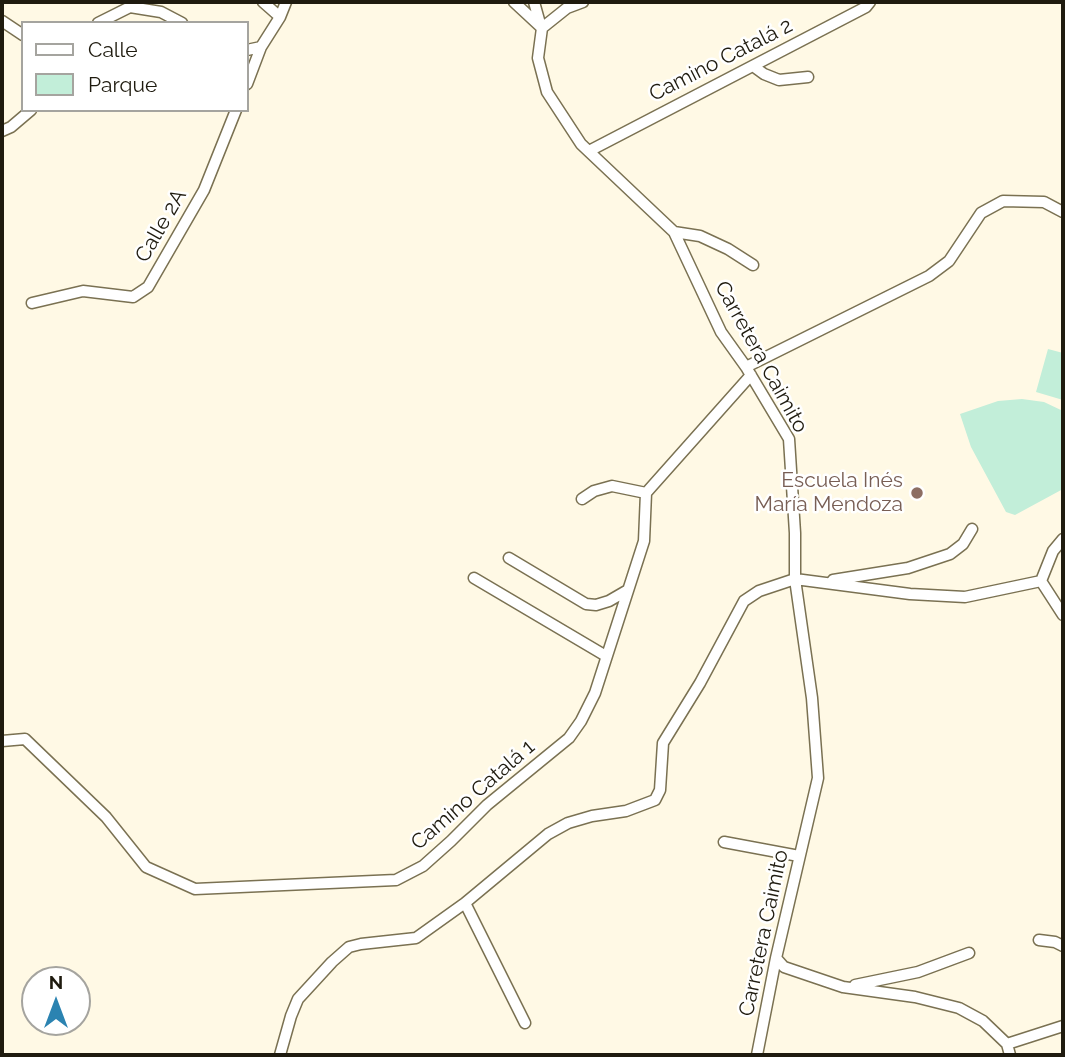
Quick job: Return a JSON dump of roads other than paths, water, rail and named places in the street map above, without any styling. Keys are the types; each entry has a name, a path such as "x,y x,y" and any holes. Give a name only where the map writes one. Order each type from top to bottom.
{"street":[{"path":"263,2 280,17"},
{"path":"248,81 261,47 286,2"},
{"path":"514,2 542,28"},
{"path":"534,2 542,28"},
{"path":"542,28 567,8 583,2"},
{"name":"Camino Catalá 2","path":"589,151 866,7 870,2"},
{"path":"102,21 130,7 160,12 177,21"},
{"path":"2,21 21,34"},
{"name":"Carretera Caimito","path":"542,28 538,58 547,92 581,144 674,232 721,332 749,371 789,439 795,579 812,698 818,778 776,958 757,1055"},
{"path":"248,50 261,47"},
{"path":"753,66 779,80 808,77"},
{"path":"2,131 11,127 28,112"},
{"name":"Calle 2A","path":"33,303 83,291 133,297 148,287 204,190 235,112"},
{"path":"582,499 594,491 612,486 646,493 749,371 929,276 949,261 981,213 1003,201 1044,202 1063,212"},
{"path":"674,232 699,236 728,249 753,265"},
{"name":"Camino Catalá 1","path":"2,741 24,739 106,817 146,867 195,889 396,880 423,866 487,805 569,738 581,721 595,693 644,541 646,493"},
{"path":"822,582 908,568 950,554 963,544 972,529"},
{"path":"1041,581 1053,551 1063,539"},
{"path":"509,558 586,604 596,605 609,601 628,590"},
{"path":"474,578 606,656"},
{"path":"280,1055 298,999 349,947 416,938 465,903 558,828 593,816 626,811 655,800 660,790 663,743 700,683 744,601 759,591 795,579 910,594 965,597 1041,581"},
{"path":"1041,581 1063,615"},
{"path":"724,842 799,856"},
{"path":"465,903 525,1023"},
{"path":"1039,940 1063,946"},
{"path":"842,987 918,972 969,953"},
{"path":"776,958 784,967 842,987 915,997 959,1008 983,1021 1007,1044 1010,1055"},
{"path":"1007,1044 1063,1026"}],"place":[{"name":"Escuela Inés María Mendoza","path":"917,493"}]}
